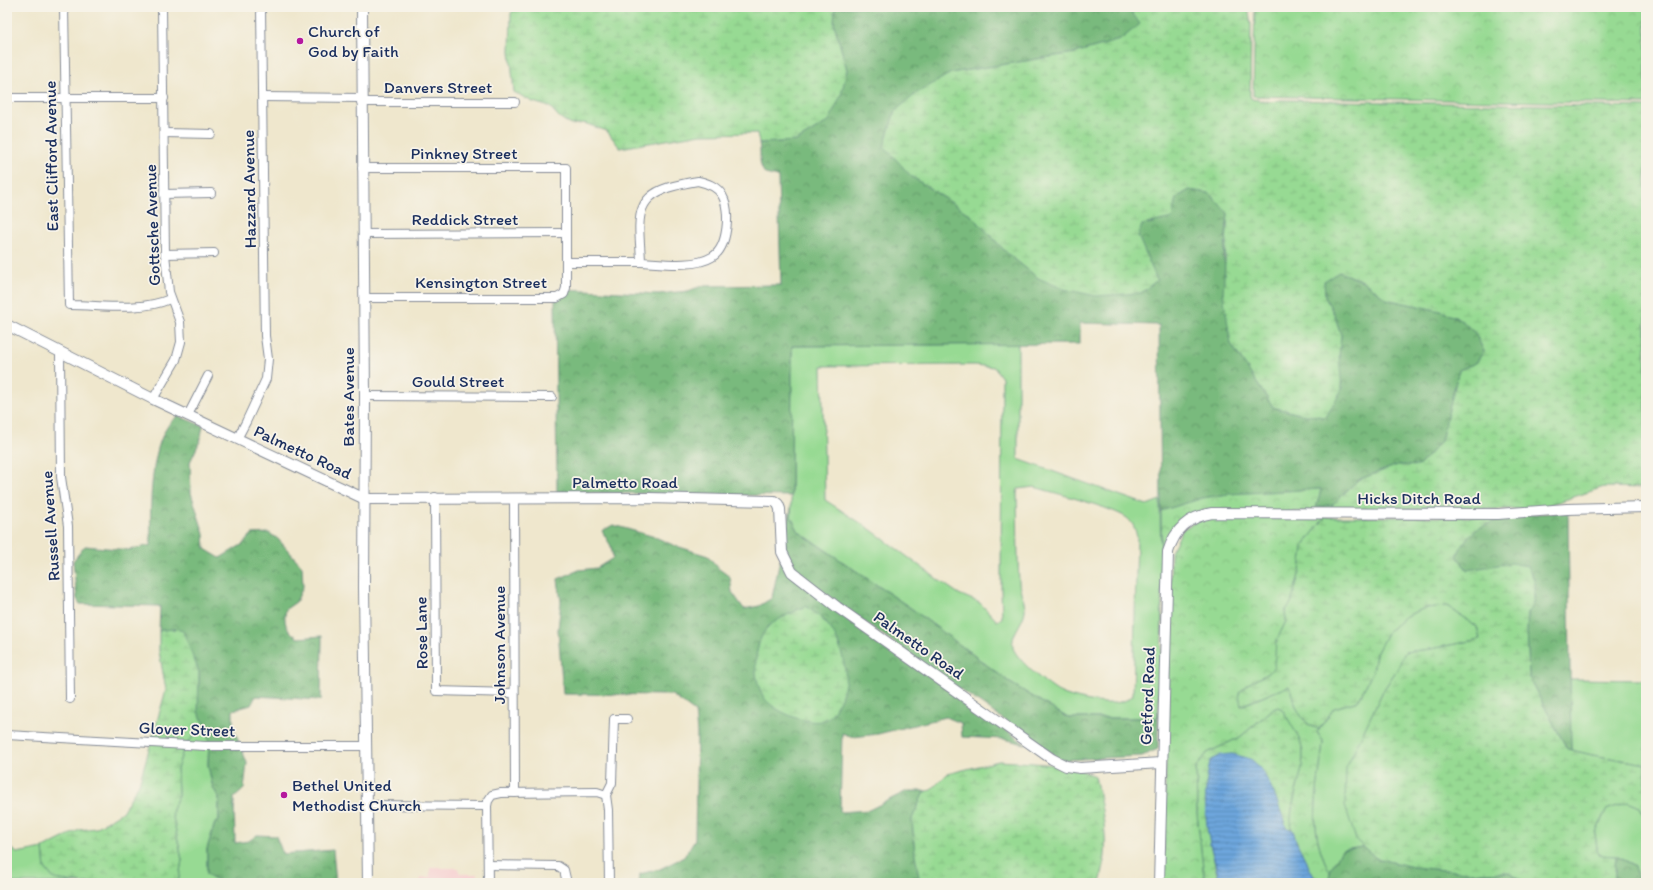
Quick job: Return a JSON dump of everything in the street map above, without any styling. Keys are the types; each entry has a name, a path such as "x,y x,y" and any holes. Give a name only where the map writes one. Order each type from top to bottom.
{"street":[{"name":"East Clifford Avenue","path":"64,7 69,305 138,306 156,304 170,299"},
{"path":"7,98 164,98 162,7"},
{"name":"Hazzard Avenue","path":"237,438 261,393 268,371 265,336 261,7"},
{"name":"Bates Avenue","path":"362,7 366,805 368,883"},
{"name":"Danvers Street","path":"263,96 362,100 515,102"},
{"name":"Gottsche Avenue","path":"153,398 176,360 181,342 180,322 170,299 166,254 164,194 164,98"},
{"path":"165,134 211,134"},
{"name":"Pinkney Street","path":"362,168 566,168"},
{"name":"Kensington Street","path":"364,298 557,298 564,294 566,288 566,168"},
{"path":"566,262 642,262 696,262 704,261 717,254 725,241 726,223 724,201 718,190 706,183 693,182 667,188 649,197 641,210 642,262"},
{"path":"164,194 211,193"},
{"name":"Reddick Street","path":"363,234 566,233"},
{"path":"166,254 214,253"},
{"name":"Palmetto Road","path":"7,325 153,398 365,499 436,497 774,501 778,504 780,509 782,552 792,572 843,611 1052,759 1066,766 1080,768 1161,763"},
{"name":"Russell Avenue","path":"60,352 61,478 68,526 70,699"},
{"path":"188,415 208,376"},
{"name":"Gould Street","path":"365,396 552,397"},
{"name":"Rose Lane","path":"436,497 436,691 513,693"},
{"name":"Johnson Avenue","path":"514,498 513,693 515,793"},
{"name":"Hicks Ditch Road","path":"1192,518 1212,513 1498,514 1567,509 1646,507"},
{"name":"Getford Road","path":"1159,883 1161,763 1168,552 1172,538 1180,527 1192,518"},
{"path":"609,883 608,810 606,795 612,783 614,719 627,719"},
{"name":"Glover Street","path":"7,735 206,746 366,746"},
{"path":"488,883 488,801 492,795 515,793 597,792 606,795"},
{"path":"366,805 488,806"},
{"path":"489,865 558,866 564,870 567,883"}],"shaded area":[{"path":"430,868 459,868 460,874 477,874 477,883 420,883 420,878 430,877"}],"green space":[{"path":"516,7 835,7 834,24 847,70 841,95 829,121 796,141 759,143 757,133 701,134 620,148 607,131 584,123 571,125 559,117 550,107 533,102 514,92 510,51 511,13"},
{"path":"835,7 1128,7 1141,24 1120,40 1075,53 951,73 911,176 972,216 1007,253 1038,278 1157,280 1137,236 1142,225 1154,223 1176,198 1189,190 1209,193 1228,213 1224,258 1231,344 1273,407 1300,414 1326,417 1339,356 1341,335 1334,314 1325,297 1324,281 1339,272 1363,281 1386,299 1441,311 1460,319 1475,333 1484,351 1476,363 1459,370 1441,441 1419,466 1398,465 1358,480 1333,504 1316,508 1321,489 1229,494 1203,498 1161,511 1159,325 1080,323 1080,344 792,346 791,496 557,492 555,299 566,289 658,294 688,291 702,286 781,285 778,177 765,174 760,163 759,143 796,141 829,121 847,70 834,24"},
{"path":"1128,7 1248,7 1251,25 1250,96 1252,99 1271,102 1281,100 1646,107 1646,488 1604,487 1543,507 1529,509 1330,510 1333,504 1358,480 1398,465 1419,466 1441,441 1459,370 1476,363 1484,351 1475,333 1460,319 1441,311 1386,299 1363,281 1339,272 1324,281 1325,297 1334,314 1341,335 1339,356 1342,389 1326,417 1300,414 1273,407 1231,344 1223,294 1228,213 1209,193 1189,190 1176,198 1172,218 1142,225 1138,236 1157,280 1141,293 1096,296 1064,289 1038,278 1007,253 972,216 911,176 884,146 895,111 917,93 951,73 1075,53 1120,40 1140,24"},
{"path":"1255,7 1646,7 1646,104 1253,96"},
{"path":"1018,344 1018,459 1147,505 1160,500 1162,635 1158,718 1068,718 1012,684 912,609 799,532 791,517 792,346","holes":["975,365 994,367 1002,378 1002,618 997,621 980,603 959,594 870,529 825,500 822,366","1034,487 1110,510 1127,518 1134,527 1137,537 1133,695 1128,699 1117,703 1110,703 1085,700 1065,695 1041,679 1026,666 1013,648 1013,638 1025,611 1019,582 1017,494 1018,489"]},
{"path":"178,416 203,426 200,441 190,462 191,493 204,534 205,549 220,558 243,544 252,534 269,533 278,539 302,566 303,587 296,602 286,609 286,626 298,638 322,636 321,700 256,696 251,705 233,710 233,727 247,763 244,789 234,798 235,843 249,841 257,835 276,836 283,854 333,850 336,883 221,883 207,874 207,849 215,823 219,820 219,797 213,788 208,765 209,741 206,726 198,712 199,672 183,632 176,629 162,630 159,632 160,606 80,604 77,599 73,561 85,546 129,550 151,545 151,495 156,457 161,439 168,425"},
{"path":"1321,489 1316,508 1333,504 1330,510 1187,518 1174,529 1168,538 1163,558 1162,587 1161,511 1203,498 1229,494"},
{"path":"791,508 791,517 799,532 912,609 1012,684 1068,718 1158,718 1158,749 1142,756 1061,760 839,604 795,570 789,561 784,542"},
{"path":"1568,512 1571,750 1567,749 1529,678 1527,628 1528,613 1534,600 1534,579 1527,566 1467,570 1457,556 1463,542 1473,532 1484,525 1511,516"},
{"path":"1325,517 1507,517 1476,530 1466,540 1457,556 1467,570 1511,563 1527,566 1534,579 1534,600 1528,613 1527,628 1529,678 1567,749 1592,755 1646,764 1646,819 1640,807 1628,802 1606,810 1595,834 1598,855 1616,856 1614,883 1526,883 1509,872 1478,873 1413,867 1376,858 1356,840 1345,805 1346,768 1383,691 1398,668 1405,652 1431,649 1480,639 1477,627 1447,606 1425,608 1406,616 1387,633 1376,654 1373,671 1358,701 1334,708 1319,729 1307,723 1302,718 1289,686 1240,706 1239,693 1246,685 1268,673 1276,642 1286,621 1285,611 1291,603 1300,571 1303,546"},
{"path":"1325,517 1303,546 1300,571 1291,603 1285,611 1286,621 1276,642 1274,667 1268,673 1246,685 1239,693 1241,706 1289,686 1302,718 1307,723 1319,729 1317,732 1323,741 1317,792 1316,824 1322,856 1330,872 1328,883 1316,883 1292,829 1291,814 1302,765 1302,747 1296,733 1282,709 1278,707 1273,709 1240,737 1207,753 1196,768 1197,814 1204,877 1202,883 1163,883 1171,552 1183,529 1203,518"},
{"path":"613,525 655,537 673,545 708,556 719,569 730,577 732,592 744,609 759,606 772,598 780,560 789,574 1025,744 1004,739 962,737 961,723 946,717 878,734 853,737 842,733 840,812 869,810 907,791 927,791 924,792 912,819 915,854 920,883 639,883 640,874 660,869 684,857 695,839 697,733 695,712 672,695 563,694 558,629 561,602 558,579 579,570 597,568 613,558 611,546 602,531","holes":["805,606 826,622 841,647 775,623"]},
{"path":"805,606 822,619 833,633 840,649 845,670 844,688 834,710 828,718 822,721 814,722 795,718 770,704 765,699 761,691 756,673 759,645 766,629 778,620"},
{"path":"1447,606 1477,627 1480,639 1431,649 1405,652 1398,668 1383,691 1365,729 1356,840 1364,847 1342,850 1330,872 1322,856 1316,824 1317,792 1323,741 1317,732 1334,708 1358,701 1373,671 1376,654 1387,633 1406,616 1425,608"},
{"path":"176,629 183,631 199,672 198,712 206,726 207,731 198,731 184,747 177,769 178,795 172,813 182,860 178,883 81,883 54,879 45,868 43,848 79,830 96,828 122,812 139,784 166,690 159,651 159,632 162,630"},
{"path":"1570,679 1646,680 1646,764 1571,750 1569,715"},
{"path":"1278,707 1282,709 1299,738 1302,747 1302,768 1292,810 1291,820 1293,830 1286,827 1277,803 1206,809 1210,843 1219,883 1202,883 1204,877 1197,814 1196,768 1207,753 1240,737 1273,709"},
{"path":"198,731 207,731 209,741 208,765 213,788 219,797 219,820 215,823 207,849 207,874 221,883 178,883 182,860 172,813 178,795 177,769 184,747"},
{"path":"999,761 1060,766 1072,768 1095,776 1105,830 1105,856 1100,883 920,883 915,854 912,819 924,792 931,790 947,774"},
{"path":"1628,802 1640,807 1646,819 1646,883 1641,883 1634,865 1616,856 1598,855 1595,834 1606,810"},
{"path":"7,846 17,853 43,848 45,868 54,879 81,883 7,883"},
{"path":"1364,847 1376,858 1413,867 1478,873 1509,872 1526,883 1328,883 1331,868 1342,850"},
{"path":"1616,856 1634,865 1641,883 1614,883"}],"water":[{"path":"1232,754 1252,760 1263,773 1273,791 1286,827 1293,830 1296,841 1316,883 1219,883 1207,823 1207,781 1210,761 1220,755"}],"place":[{"name":"Church of God by Faith","path":"300,41"},
{"name":"Bethel United Methodist Church","path":"284,795"}]}
